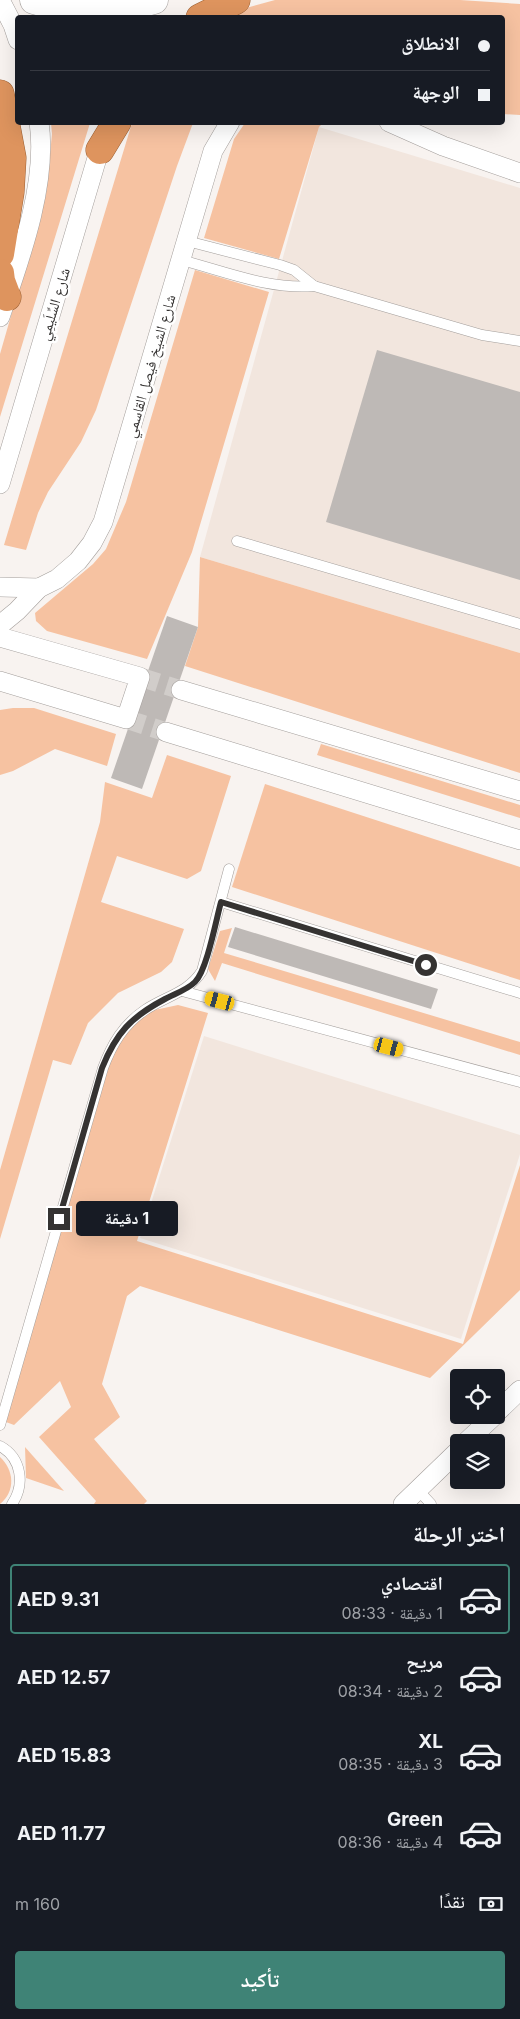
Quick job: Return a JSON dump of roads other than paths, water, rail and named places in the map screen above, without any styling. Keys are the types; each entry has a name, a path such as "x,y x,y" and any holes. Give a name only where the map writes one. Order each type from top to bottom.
{"highway":[{"path":"206,15 236,0"},
{"path":"0,94 12,158 10,192 0,254"},
{"path":"100,150 115,125"}],"main road":[{"path":"34,0 70,10 116,10 154,0"}],"street":[{"path":"0,0 15,32"},
{"path":"152,15 159,0"},
{"path":"2,296 34,205 42,155 39,125"},
{"name":"شارع السِّلَيمِي","path":"0,484 100,150 105,125"},
{"name":"شارع الشيخ فيصل القاسمي","path":"0,625 17,611 39,588 57,579 78,561 92,543 103,522 213,151 228,125"},
{"path":"396,125 443,146 520,172"},
{"path":"0,587 39,588"},
{"path":"0,637 140,677 126,719 0,681"},
{"path":"181,690 520,791"},
{"path":"166,732 520,840"},
{"path":"505,1405 520,1390"},
{"path":"475,1434 485,1424"},
{"path":"403,1504 450,1459"}],"lane":[{"path":"187,240 280,264 294,270 314,286"},
{"path":"181,260 273,285 314,286 482,335 520,342"},
{"path":"237,541 520,624"},
{"path":"0,1425 102,1068 111,1045 126,1025 145,1010 182,991 195,982 202,971 229,868"},
{"path":"221,902 520,993"},
{"path":"182,991 520,1082"},
{"path":"0,1446 13,1458 18,1468 20,1480 18,1492 12,1504"},
{"path":"418,1490 432,1504"}],"tunnel":[{"path":"140,677 181,690"},
{"path":"126,719 166,732"}]}
